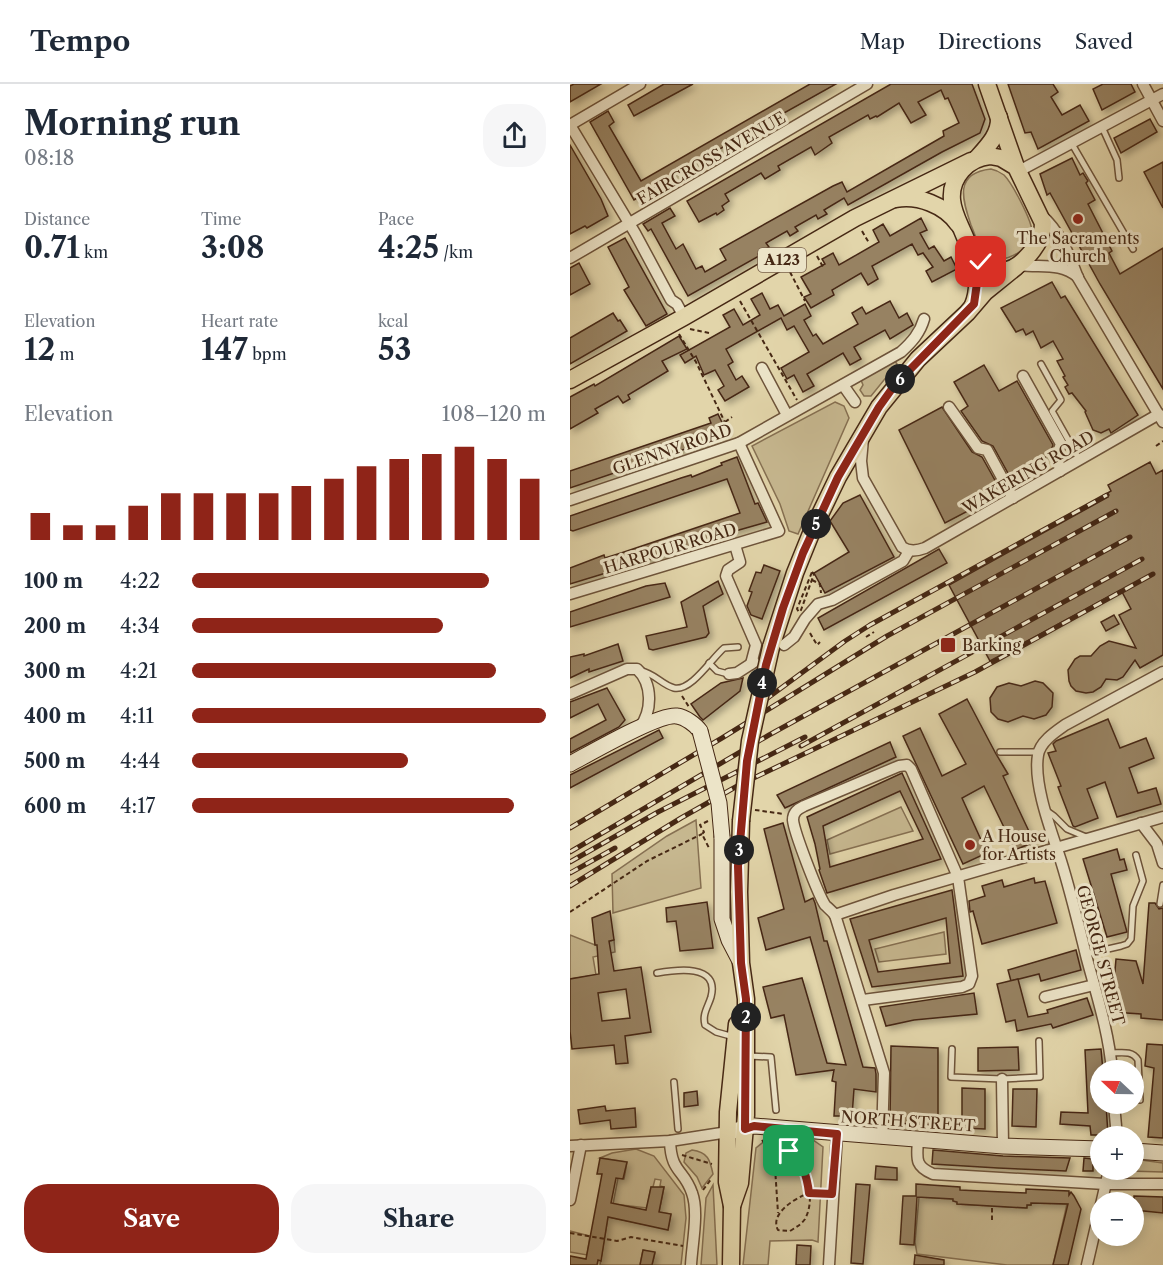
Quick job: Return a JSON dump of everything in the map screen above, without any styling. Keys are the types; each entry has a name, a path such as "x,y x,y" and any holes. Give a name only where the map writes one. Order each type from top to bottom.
{"main road":[{"path":"732,1206 740,1183 745,1129 746,999 741,963 738,866 753,722 803,553 838,477 864,432 879,407 904,374 992,286 1018,266 1040,239 1043,223 1041,214 1018,169 987,84"},
{"path":"971,308 977,283 975,261 954,209 952,192 962,170 987,149 997,132 998,113"},
{"path":"974,160 990,156 1001,158 1018,169"},
{"name":"A123","path":"570,380 682,325 882,205 974,160"},
{"name":"A123","path":"882,205 899,198 921,200 950,214 962,229"},
{"path":"969,247 976,258 991,268 1003,270 1018,266"},
{"path":"731,1265 732,1206 727,1182 729,1097 741,963"}],"street":[{"path":"640,84 570,125 671,300 677,304 682,325"},
{"name":"FAIRCROSS AVENUE","path":"570,258 867,84"},
{"path":"1143,84 1163,121"},
{"path":"1018,169 1163,94"},
{"path":"1041,214 1051,223 1078,278 1162,419"},
{"path":"1018,266 1057,267 1070,271 1078,278"},
{"name":"GLENNY ROAD","path":"570,500 735,439 801,408 901,352 915,339 922,328 924,318"},
{"path":"762,369 787,415"},
{"path":"1023,376 1061,444 1057,455 1060,471"},
{"path":"843,385 855,402"},
{"path":"949,406 978,448 987,450 1013,498"},
{"name":"WAKERING ROAD","path":"777,646 794,637 815,606 832,600 903,561 909,551 925,548 1079,459 1162,419"},
{"path":"864,432 861,470 866,485 897,539 909,551"},
{"name":"HARPOUR ROAD","path":"570,594 779,531 735,439"},
{"path":"729,674 737,673 753,663 756,645 726,576 728,570 740,562 735,545"},
{"path":"570,694 634,668 639,671 646,686 650,703 646,718 638,729"},
{"path":"1038,752 1050,735 1065,725 1163,673"},
{"path":"570,764 638,729 674,716 684,718 700,731 719,803 722,837 722,919 724,929 741,963"},
{"name":"GEORGE STREET","path":"1038,752 1037,768 1045,811 1086,954 1111,1060"},
{"path":"862,1000 962,987 969,984 972,968 958,877 911,769 907,765 899,766 804,806 797,810 794,817 817,889 826,906 835,915 884,1073 882,1138"},
{"path":"835,915 1088,837 1163,817"},
{"path":"1141,823 1157,844 1163,863"},
{"path":"1045,997 1094,985"},
{"path":"1002,1079 1002,1146"},
{"name":"NORTH STREET","path":"575,1145 728,1132 754,1126 882,1138 1002,1146 1090,1149"},
{"path":"829,1265 837,1134"},
{"path":"675,1137 672,1162 693,1195 691,1265"},
{"path":"918,1140 917,1161 922,1170 933,1174 1105,1184 1163,1184"},
{"path":"570,1200 575,1145"},
{"path":"1144,1152 1163,1153"},
{"path":"1087,1265 1106,1180"}],"lane":[{"path":"1101,126 1117,160 1119,178"},
{"path":"1071,142 1133,249"},
{"path":"1041,364 1061,400 1052,411 1079,459"},
{"path":"639,671 647,672 672,687 681,688 691,682 724,648 738,647"},
{"path":"710,663 717,671 729,674"},
{"path":"646,686 655,681 663,682"},
{"path":"1000,752 1038,752"},
{"path":"1045,811 1054,816 1067,829 1088,837"},
{"path":"1086,954 1121,946 1127,944 1131,939 1133,906 1143,881 1137,855"},
{"path":"1160,904 1163,885"},
{"path":"722,890 739,924"},
{"path":"657,973 682,969 700,973 708,979 711,988 704,1019 705,1025 716,1032 736,1037"},
{"path":"952,1049 951,1077 1002,1079 1040,1077 1039,1041"},
{"path":"1110,1053 1129,1053 1135,1055 1138,1060"},
{"path":"746,1056 771,1057 776,1110"},
{"path":"674,1082 675,1137"}],"path":[{"path":"859,226 869,243"},
{"path":"814,251 823,267"},
{"path":"787,267 805,301"},
{"path":"738,298 801,408"},
{"path":"682,325 710,333"},
{"path":"682,325 696,362 724,422 735,439"},
{"path":"724,422 732,417"},
{"path":"1155,446 1163,441"},
{"path":"814,573 812,580 801,610 799,612 797,609 810,574 814,573"},
{"path":"812,580 820,584 822,602"},
{"path":"803,622 817,645 820,642"},
{"path":"866,637 874,632"},
{"path":"754,810 794,817"},
{"path":"570,912 647,861 703,833 700,825 710,819"},
{"path":"762,1140 765,1144 776,1145 789,1151 803,1167 809,1193 809,1208 798,1227 790,1231 778,1230 775,1222 778,1213 774,1152 776,1145"},
{"path":"679,1154 712,1164"},
{"path":"776,1171 803,1167"},
{"path":"778,1213 803,1195 832,1194"},
{"path":"992,1206 992,1220"},
{"path":"570,1233 616,1241 631,1237 692,1248"}],"shaded area":[{"path":"991,169 1008,179 1029,220 1032,233 1029,243 1024,248 1013,256 1003,259 985,253 976,238 965,206 966,182 979,171"},
{"path":"895,361 897,364 871,396 864,396 860,390 863,385 861,380"},
{"path":"835,402 844,406 849,418 798,534 789,531 780,504 752,446"},
{"path":"901,807 913,831 830,854 827,840"},
{"path":"696,820 701,888 613,913 612,874 667,836"},
{"path":"944,932 946,954 879,962 875,949"},
{"path":"570,935 595,945 614,940 615,952 593,957 596,975 570,979"},
{"path":"767,1139 813,1140 823,1147 818,1242 812,1240 770,1241 768,1265 743,1265 756,1148"},
{"path":"636,1149 654,1156 684,1195 686,1218 681,1265 652,1265 655,1253 643,1250 640,1265 600,1265 608,1217 668,1229 671,1214 659,1212 664,1187 660,1186 661,1180 655,1179 651,1187 647,1208 613,1204 618,1178 624,1179 627,1162 600,1158 612,1153"},
{"path":"692,1150 705,1155 712,1169 713,1174 702,1188 697,1177 684,1162 686,1153"},
{"path":"1144,1160 1163,1163 1163,1172 1144,1171"},
{"path":"713,1185 717,1265 701,1265 706,1198"},
{"path":"919,1197 953,1199 957,1204 1026,1208 1031,1203 1067,1204 1053,1265 1007,1265 917,1254 915,1242"},
{"path":"570,1231 590,1236 587,1255 570,1252"}],"building":[{"path":"601,84 570,102 570,86"},
{"path":"664,84 693,84 634,116 628,105"},
{"path":"810,84 836,84 655,185 656,187 634,200 590,122 608,111 614,122 609,126 641,181"},
{"path":"891,84 972,84 985,119 980,133 848,205 844,198 824,210 827,214 818,219 816,215 795,227 798,231 790,236 787,231 766,243 769,247 758,254 759,256 688,296 651,229 648,231 643,224 670,208 675,216 662,223 676,249 683,244 696,269 702,266 705,272 726,260 720,249 833,186 842,182 847,192 944,136 943,131 959,123 948,98 945,99 941,90 918,102 926,115 911,123 899,103 877,117 870,119 868,115 829,137 832,143 815,155 811,147 778,166 780,170 765,179 761,173 725,194 729,201 722,206 724,210 699,222 687,201"},
{"path":"1008,84 1053,84 1058,92 1051,97 1062,115 1080,105 1089,121 1038,149 1031,132 1025,133"},
{"path":"1103,84 1131,84 1135,92 1102,110 1093,89"},
{"path":"1150,119 1157,132 1121,153 1114,138"},
{"path":"570,145 601,199 608,216 587,228 585,226 570,234"},
{"path":"1072,158 1080,175 1083,173 1088,181 1086,183 1095,200 1088,204 1112,251 1109,253 1120,274 1163,248 1163,389 1100,284 1050,193 1047,195 1040,174"},
{"path":"1163,162 1163,208 1144,172"},
{"path":"921,218 927,230 920,233 929,249 934,246 944,261 951,257 957,269 932,282 926,271 933,267 923,253 918,255 912,244 872,266 878,279 868,285 861,273 832,290 834,295 811,308 804,297 811,294 801,277 825,264 822,259 833,253 839,265 879,242 873,230 883,224 890,236"},
{"path":"625,238 667,314 646,326 624,290 629,287 608,247"},
{"path":"579,263 590,284 570,295 570,268"},
{"path":"1052,282 1061,298 1065,296 1138,415 1111,433 1109,429 1101,433 1093,430 1086,411 1072,393 1069,394 1065,387 1068,385 1063,377 1065,376 1057,361 1063,359 1053,341 1041,348 1033,331 1026,335 1023,329 1016,332 1001,308"},
{"path":"762,293 770,309 778,305 784,316 805,304 811,316 804,320 813,336 816,334 823,344 858,324 852,313 862,307 866,314 890,301 899,318 907,313 913,325 890,339 885,330 854,347 861,359 850,365 843,353 807,374 814,386 803,392 794,375 787,379 781,368 809,352 794,326 787,330 781,318 726,349 733,362 728,365 736,380 742,376 749,387 725,401 718,390 724,386 715,370 704,375 696,356 685,363 680,355 730,327 723,315 734,309 743,325 760,315 751,299"},
{"path":"613,313 627,331 570,364 570,338"},
{"path":"679,336 687,349 662,361 668,371 628,395 630,399 623,403 618,396 595,409 598,413 570,429 570,397 594,384 595,386"},
{"path":"984,365 999,391 1017,381 1053,445 1050,453 1014,484 993,446 982,441 961,411 968,406 954,382"},
{"path":"942,407 972,452 982,457 1002,493 945,523 899,430"},
{"path":"718,414 727,433 570,488 570,471 711,423 709,418"},
{"path":"737,457 755,504 758,503 767,522 570,584 570,568 604,555 605,558 740,513 727,479 573,531 570,530 570,516 681,478 691,475 692,477"},
{"path":"1150,462 1156,474 1163,470 1163,655 1140,668 1135,660 1123,677 1117,680 1106,679 1101,687 1093,692 1076,691 1071,686 1068,670 1075,659 1080,656 1091,656 1100,646 1109,641 1136,648 1119,615 1131,609 1121,590 990,661 949,585 1108,497 1106,494 1111,491 1108,485"},
{"path":"860,495 894,557 825,593 814,573 849,552 830,521 843,503"},
{"path":"939,549 947,563 824,630 818,618"},
{"path":"764,565 780,571 762,619 751,615 747,606 752,592 749,591 756,572 761,573"},
{"path":"718,581 723,594 703,606 709,633 706,637 653,650 649,649 646,636 687,627 681,602"},
{"path":"665,583 670,597 570,627 570,612 646,586"},
{"path":"1114,615 1119,624 1106,631 1101,622"},
{"path":"618,644 623,661 589,672 589,669 570,678 570,657 584,654 584,656"},
{"path":"743,678 740,691 703,720 691,704 721,683"},
{"path":"1035,681 1043,683 1053,693 1052,707 1046,715 1034,719 1023,716 1008,722 998,719 991,712 990,698 997,687 1009,683 1021,686"},
{"path":"607,688 625,720 619,727 570,753 570,739 606,720 598,704 570,718 570,702"},
{"path":"967,699 1008,774 1003,776 1034,842 1015,850 984,786 962,798 987,853 963,864 903,736 920,728 942,776 966,764 939,714"},
{"path":"1108,719 1120,748 1146,738 1154,758 1129,768 1138,793 1156,788 1161,804 1117,817 1105,782 1087,789 1098,818 1075,827 1058,787 1061,786 1048,753 1056,751 1053,744 1056,741"},
{"path":"659,730 663,738 570,788 570,775"},
{"path":"890,742 896,757 785,808 777,795"},
{"path":"902,773 941,859 827,893 819,870 815,844 807,817","holes":["900,791 923,839 830,867 823,826"]},
{"path":"783,823 805,902 813,898 815,903 824,941 827,941 863,1067 875,1068 876,1092 854,1089 852,1116 834,1116 836,1082 832,1081 834,1070 796,1075 784,1015 771,1018 763,987 802,978 827,1063 846,1065 810,937 766,950 758,918 784,909 764,829"},
{"path":"1117,849 1120,860 1124,859 1127,870 1111,874 1127,932 1107,937 1083,859"},
{"path":"1034,878 1035,883 1045,881 1057,923 982,944 973,911 970,912 969,901 985,896 982,886 1002,880 1004,887"},
{"path":"952,890 963,976 872,987 850,919","holes":["946,918 950,963 878,972 869,940"]},
{"path":"707,902 713,948 680,951 676,921 667,922 666,908"},
{"path":"1149,903 1155,903 1159,909 1163,908 1163,1020 1141,1018 1141,1014 1112,1012 1114,991 1108,991 1109,982 1114,982 1116,959 1136,961 1143,984"},
{"path":"610,911 614,940 609,941 614,971 641,967 651,1032 625,1036 628,1063 616,1064 614,1045 572,1049 570,979 599,974 592,918","holes":["626,989 630,1018 602,1021 598,993"]},
{"path":"1076,950 1081,970 1041,981 1039,974 1011,981 1008,970"},
{"path":"1018,979 1028,1017 1048,1013 1047,1010 1087,998 1093,1015 1053,1028 1051,1024 1017,1031 1015,1020 1006,1022 997,984"},
{"path":"974,993 977,1014 914,1020 886,1026 880,1007"},
{"path":"1147,1044 1163,1045 1163,1138 1148,1137 1154,1068 1145,1066"},
{"path":"891,1046 938,1048 938,1125 890,1123"},
{"path":"1018,1047 1019,1070 978,1071 978,1048"},
{"path":"1101,1049 1102,1060 1090,1060 1090,1114 1107,1114 1107,1126 1060,1124 1061,1112 1088,1113 1085,1050"},
{"path":"962,1088 985,1089 985,1129 962,1128"},
{"path":"1013,1089 1037,1089 1036,1127 1012,1126"},
{"path":"697,1091 698,1105 684,1107 684,1093"},
{"path":"605,1106 606,1111 635,1108 636,1127 611,1129 610,1120 580,1124 578,1110"},
{"path":"933,1150 1003,1156 1070,1158 1066,1171 998,1168 932,1164"},
{"path":"600,1158 627,1162 623,1179 616,1178 611,1203 646,1210 651,1187 664,1187 659,1212 671,1214 668,1230 608,1217 601,1261 598,1260 597,1265 570,1265 570,1256 586,1259 602,1174 597,1174"},
{"path":"1084,1158 1090,1159 1090,1171 1083,1171"},
{"path":"876,1166 897,1168 897,1180 875,1179"},
{"path":"856,1184 870,1185 863,1264 851,1263"},
{"path":"916,1184 960,1187 960,1190 1026,1193 1026,1189 1069,1191 1069,1195 1071,1192 1081,1209 1068,1265 1053,1265 1068,1204 1031,1203 1027,1205 1027,1208 957,1204 953,1199 917,1197 914,1245 900,1244 903,1196 916,1196"},
{"path":"1144,1196 1163,1197 1163,1213 1144,1211"},
{"path":"797,1245 811,1246 810,1265 796,1265"},
{"path":"643,1250 655,1252 652,1265 640,1265"},
{"path":"915,1255 944,1260 944,1265 914,1265"}],"railway":[{"path":"750,711 870,625 1107,495"},
{"path":"570,828 887,636 1116,511"},
{"path":"570,852 769,735 1130,537"},
{"path":"801,746 1142,559"},
{"path":"570,886 739,785 975,672 1153,574"},
{"path":"570,862 658,812 805,737"},
{"path":"570,873 615,848"}],"place":[{"name":"The Sacraments Church","path":"1078,219"},
{"name":"Barking","path":"948,645"},
{"name":"A House for Artists","path":"970,845"}],"route":[{"path":"789,1151 803,1167 809,1193 832,1194 837,1134 754,1126 745,1129 746,999 741,963 738,866 742,800 761,684 774,634 795,573 838,477 894,386 974,304 977,283 975,261 969,247 981,262"}]}
